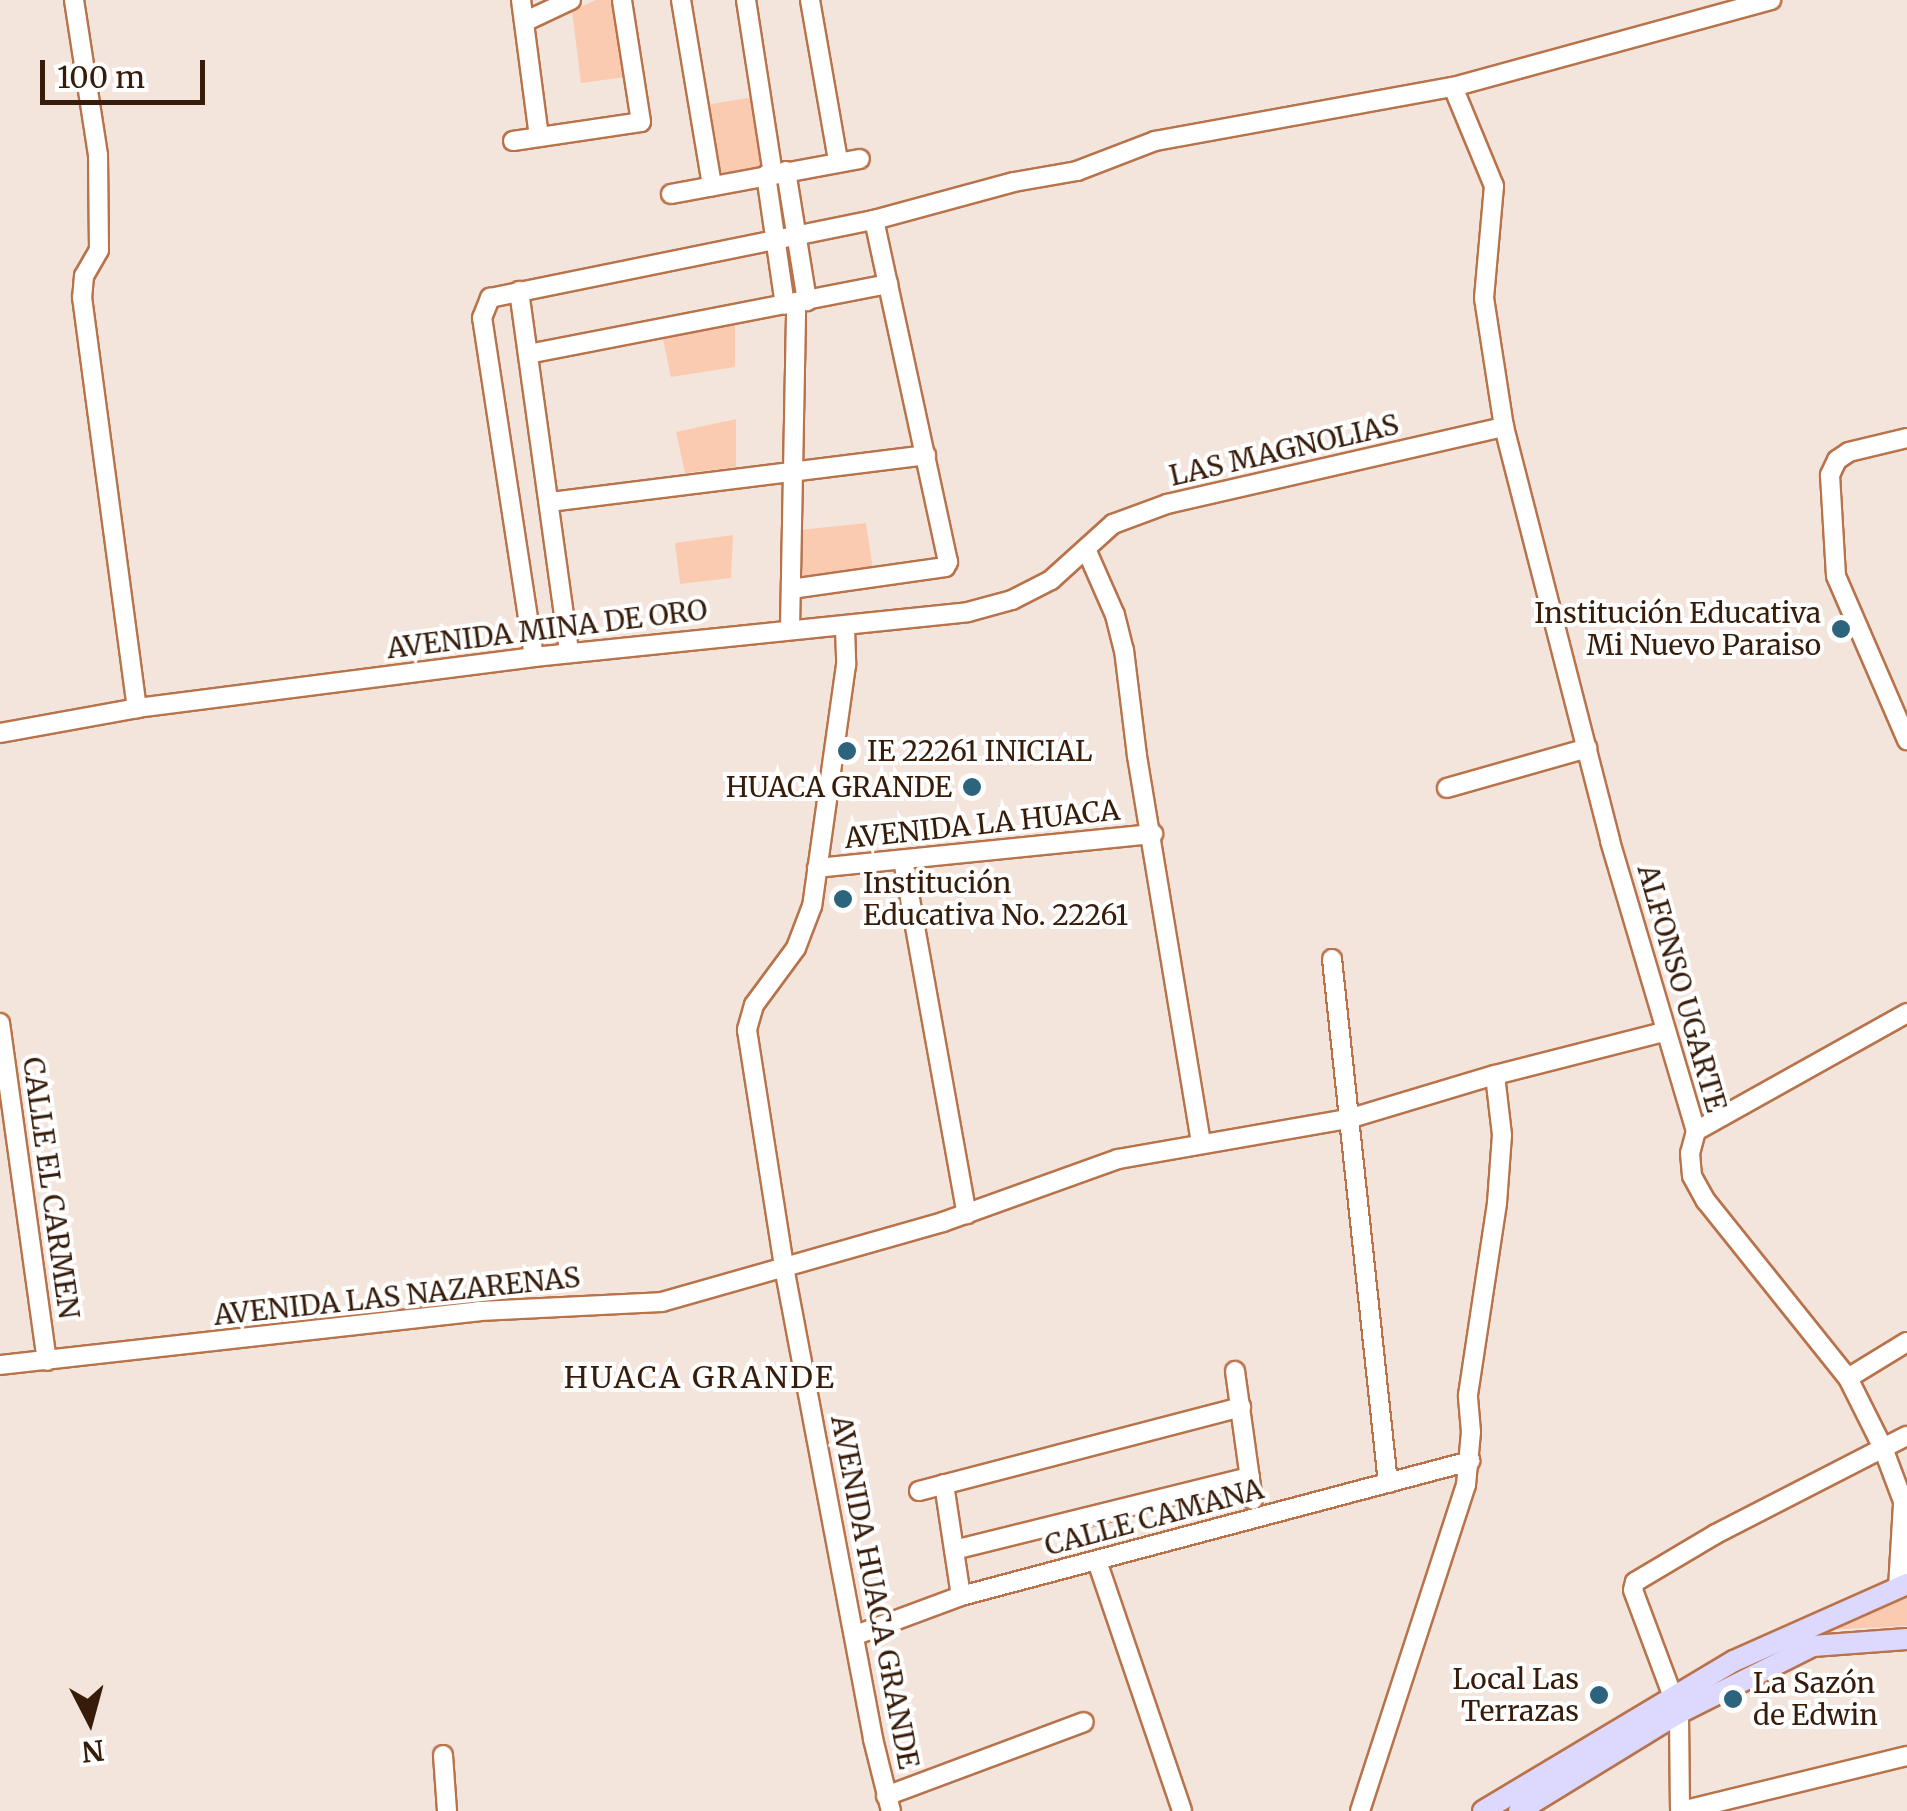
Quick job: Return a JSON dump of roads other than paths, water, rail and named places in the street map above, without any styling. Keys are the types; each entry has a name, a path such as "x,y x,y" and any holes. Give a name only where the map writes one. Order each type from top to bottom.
{"main road":[{"path":"1518,1811 1734,1661 1903,1586"},
{"path":"1483,1811 1675,1704 1814,1646 1907,1639"}],"street":[{"path":"74,0 98,155 99,250 84,276 82,297 137,708"},
{"path":"521,0 539,137"},
{"path":"524,22 570,0"},
{"path":"513,141 641,122 622,0"},
{"path":"681,0 712,186"},
{"path":"746,0 775,173 795,238 790,628"},
{"path":"810,0 838,161"},
{"path":"534,657 482,312 490,298 874,220 1014,182 1076,172 1155,141 1454,87 1770,0"},
{"name":"ALFONSO UGARTE","path":"1454,87 1494,186 1484,298 1504,427 1664,1032 1696,1131 1692,1176 1706,1201 1848,1378 1884,1448 1905,1508"},
{"path":"671,194 860,160"},
{"path":"775,173 774,242 796,303"},
{"path":"791,589 945,567 948,562 874,220"},
{"path":"528,354 888,284"},
{"path":"519,291 569,652"},
{"name":"LAS MAGNOLIAS","path":"1086,549 1113,524 1166,504 1504,427"},
{"path":"1907,438 1849,452 1836,460 1830,475 1836,576 1907,740"},
{"path":"550,502 926,454"},
{"path":"1086,549 1115,615 1124,650 1137,756 1202,1142"},
{"name":"AVENIDA MINA DE ORO","path":"0,733 137,708 569,652 790,628 845,628 968,612 1012,600 1051,580 1086,549"},
{"name":"AVENIDA HUACA GRANDE","path":"845,628 846,666 812,906 796,948 754,1005 748,1030 784,1267 888,1803"},
{"path":"1448,788 1587,748"},
{"name":"AVENIDA LA HUACA","path":"817,868 1153,834"},
{"path":"903,860 966,1214"},
{"path":"1332,959 1388,1483"},
{"path":"1696,1131 1907,1013"},
{"name":"CALLE EL CARMEN","path":"0,1023 48,1361"},
{"name":"AVENIDA LAS NAZARENAS","path":"0,1365 479,1311 641,1306 966,1214 1118,1159 1348,1119 1495,1074 1664,1032"},
{"path":"1360,1811 1470,1461 1468,1396 1497,1204 1502,1135 1495,1074"},
{"path":"1848,1378 1907,1342"},
{"path":"1236,1371 1253,1500"},
{"path":"920,1491 1240,1408"},
{"path":"1907,1436 1638,1578 1633,1590 1675,1704 1680,1811 1907,1756"},
{"name":"CALLE CAMANA","path":"856,1635 961,1596 1470,1461"},
{"path":"954,1550 1250,1477"},
{"path":"944,1484 961,1596"},
{"path":"1903,1586 1905,1508"},
{"path":"1097,1560 1182,1811"},
{"path":"888,1803 1084,1722"},
{"path":"443,1755 446,1811"}],"place":[{"name":"Institución Educativa Mi Nuevo Paraiso","path":"1841,629"},
{"name":"IE 22261 INICIAL","path":"847,751"},
{"name":"HUACA GRANDE","path":"972,787"},
{"name":"Institución Educativa No. 22261","path":"843,899"},
{"name":"Local Las Terrazas","path":"1599,1695"},
{"name":"La Sazón de Edwin","path":"1733,1699"}],"district":[{"name":"HUACA GRANDE","path":"700,1377"}]}
